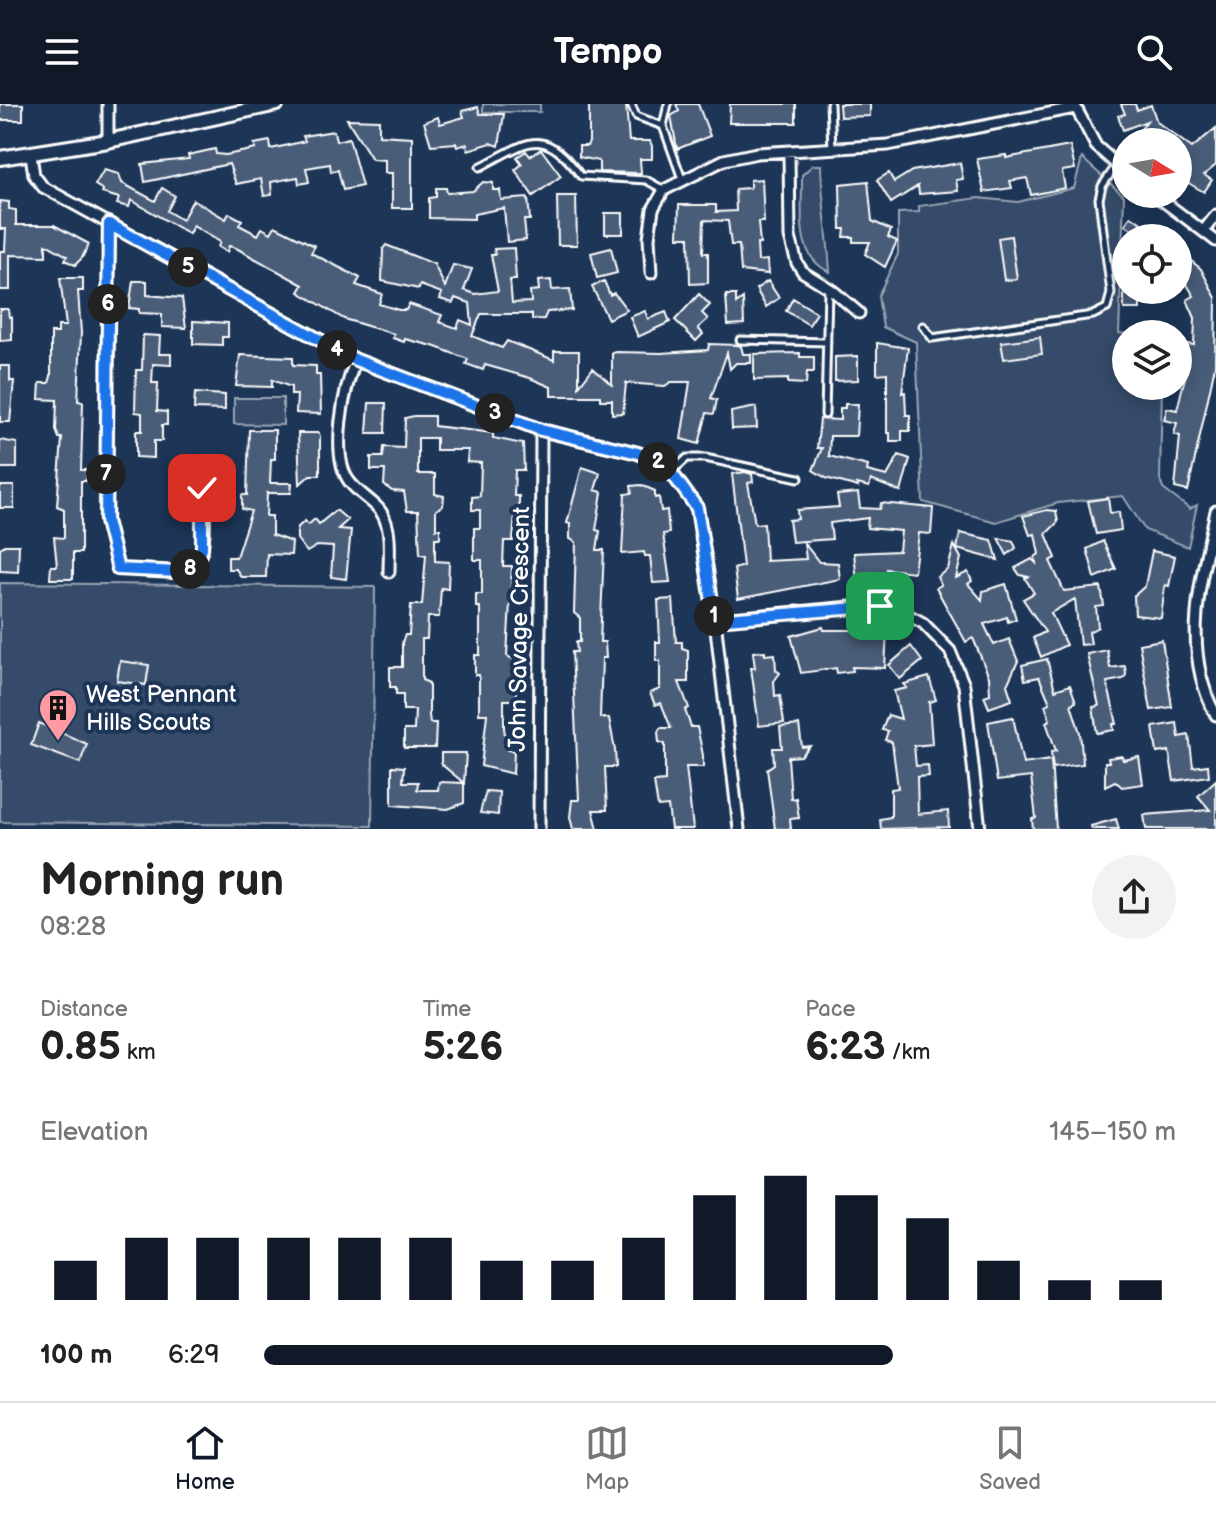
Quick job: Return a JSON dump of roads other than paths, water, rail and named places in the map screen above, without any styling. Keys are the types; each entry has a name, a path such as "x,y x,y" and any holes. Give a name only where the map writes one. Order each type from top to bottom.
{"main road":[{"path":"0,158 108,141 277,104"}],"street":[{"path":"108,104 108,141"},
{"path":"651,273 649,238 653,209 664,190 724,160 757,153 888,145 1074,106 1096,146 1112,160"},
{"path":"789,152 793,254 803,272 828,287 859,313"},
{"path":"31,155 34,175 43,187 356,360 541,430 638,453 671,472 697,508 715,620 739,829"},
{"path":"1174,208 1205,229 1216,241"},
{"path":"1205,229 1216,215"},
{"path":"109,224 106,521 115,565 125,572 178,572 196,564 202,548 203,483 210,462"},
{"path":"356,360 345,385 341,459 348,480 380,510 388,529 389,572"},
{"name":"John Savage Crescent","path":"539,829 541,430"},
{"path":"1216,511 1194,633 1206,696 1216,715"},
{"path":"715,620 861,606 901,611 923,623 950,651 964,685 980,829"}],"lane":[{"path":"631,104 636,116 663,126"},
{"path":"668,104 663,126 682,179"},
{"path":"830,104 832,149"},
{"path":"480,167 530,141 547,143 562,151 581,176 646,180 664,190"},
{"path":"923,326 932,338 1093,315 1107,308 1111,293 1099,192 1112,172"},
{"path":"825,415 828,287"},
{"path":"740,340 827,342"},
{"path":"671,472 687,458 705,458 799,478"}],"place":[{"name":"West Pennant Hills Scouts","path":"58,742"}]}
